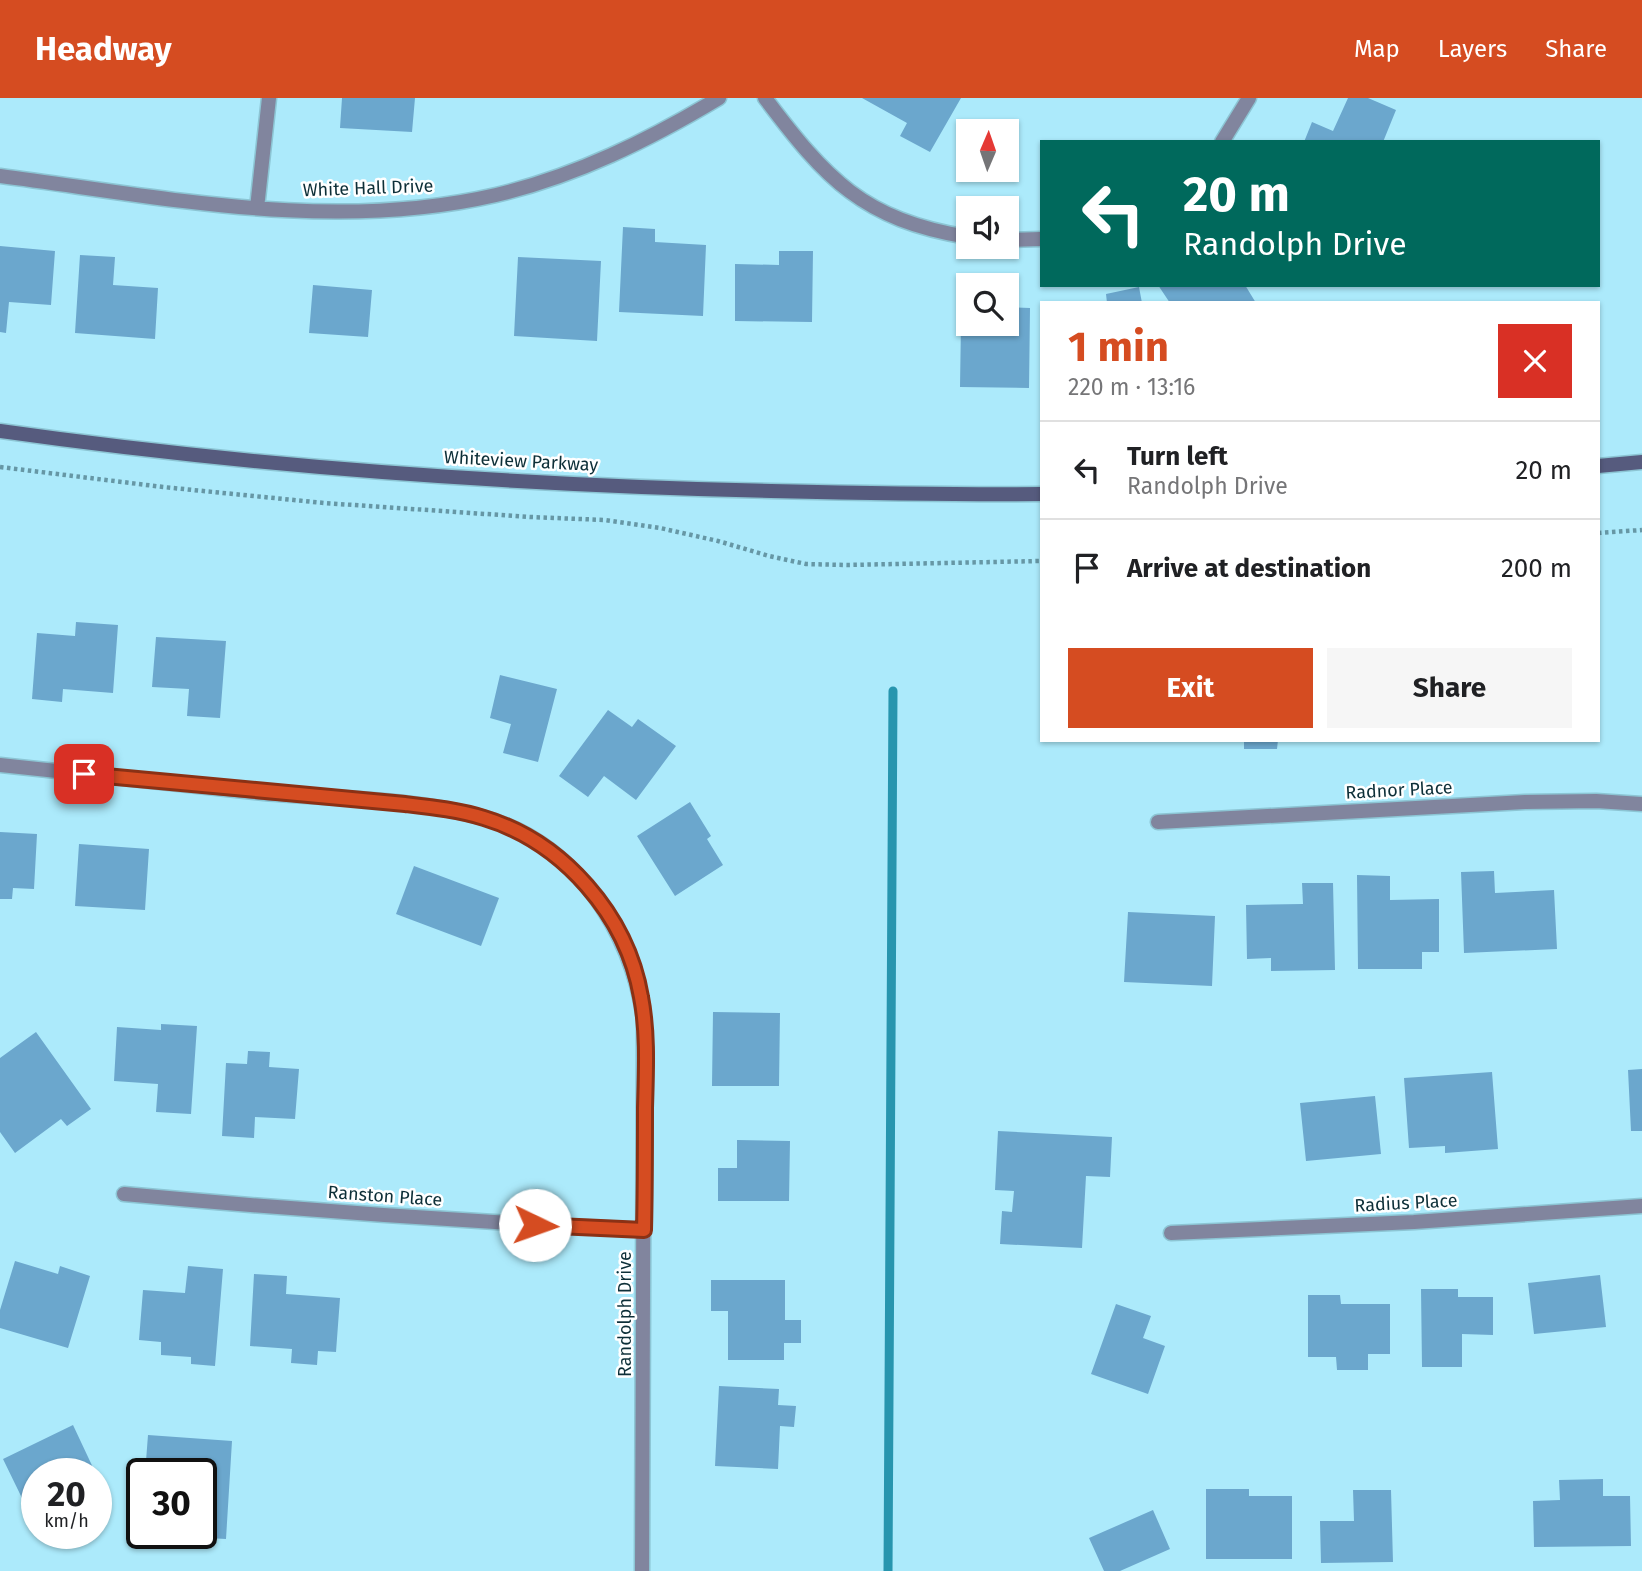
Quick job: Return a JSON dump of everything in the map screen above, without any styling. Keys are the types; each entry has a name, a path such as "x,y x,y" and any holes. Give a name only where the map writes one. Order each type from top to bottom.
{"street":[{"path":"257,208 269,98"},
{"name":"White Hall Drive","path":"0,176 257,208 344,211 405,209 495,195 606,158 719,98"},
{"path":"765,98 819,166 854,195 895,218 956,234"},
{"path":"1223,140 1249,98"},
{"path":"1019,240 1040,239"},
{"name":"Whiteview Parkway","path":"0,431 240,460 555,483 791,491 1040,494"},
{"path":"1600,466 1642,462"},
{"name":"Randolph Drive","path":"0,765 431,807 483,817 540,845 569,868 598,899 620,935 634,971 641,995 646,1049 642,1571"},
{"name":"Radnor Place","path":"1158,821 1525,802 1596,801 1642,804"},
{"name":"Ranston Place","path":"124,1194 507,1224 644,1230"},
{"name":"Radius Place","path":"1171,1233 1426,1222 1642,1206"}],"path":[{"path":"0,467 324,503 606,520 660,527 806,564 1040,561"},
{"path":"1600,533 1642,530"}],"building":[{"path":"342,98 415,98 412,132 340,128"},
{"path":"862,98 961,98 930,152 900,136 907,123"},
{"path":"1348,98 1368,98 1396,110 1384,140 1305,140 1312,122 1333,131"},
{"path":"623,227 655,229 655,242 706,245 703,316 619,312"},
{"path":"0,246 55,251 51,305 9,302 6,333 0,332"},
{"path":"779,251 813,251 812,322 735,321 735,264 779,265"},
{"path":"80,255 115,257 113,285 158,288 155,339 75,333"},
{"path":"518,257 601,261 597,341 514,336"},
{"path":"313,285 372,290 368,337 309,333"},
{"path":"1139,287 1142,301 1107,301 1106,294"},
{"path":"1159,287 1246,287 1255,301 1169,301"},
{"path":"1019,308 1030,308 1029,388 960,387 961,336 1019,336"},
{"path":"76,622 118,625 113,693 63,689 62,702 32,699 37,633 75,636"},
{"path":"156,637 226,641 220,718 187,716 189,689 152,687"},
{"path":"500,675 557,689 538,762 503,753 511,724 490,718"},
{"path":"608,710 632,727 638,719 676,746 636,800 604,776 588,797 559,776"},
{"path":"1244,742 1278,742 1277,749 1244,749"},
{"path":"690,802 711,836 707,839 723,865 675,896 637,836"},
{"path":"0,832 37,834 34,889 13,888 12,899 0,899"},
{"path":"79,844 149,849 145,910 75,906"},
{"path":"414,866 499,898 481,946 396,914"},
{"path":"1494,871 1495,893 1554,890 1557,949 1464,953 1461,872"},
{"path":"1357,875 1390,876 1390,900 1439,899 1439,952 1422,952 1422,969 1358,969"},
{"path":"1302,883 1333,883 1335,970 1271,971 1271,958 1247,959 1246,905 1303,904"},
{"path":"1128,912 1215,916 1212,986 1124,982"},
{"path":"713,1012 780,1013 779,1086 712,1086"},
{"path":"161,1024 197,1026 191,1114 156,1112 158,1084 114,1081 117,1027 161,1030"},
{"path":"36,1032 91,1109 67,1126 61,1119 15,1153 0,1132 0,1058"},
{"path":"248,1051 270,1052 269,1067 299,1069 295,1119 255,1117 254,1138 222,1136 226,1063 247,1064"},
{"path":"1642,1069 1642,1131 1631,1131 1628,1070"},
{"path":"1492,1072 1498,1149 1445,1153 1445,1146 1409,1148 1404,1078"},
{"path":"1375,1096 1381,1154 1306,1161 1300,1103"},
{"path":"998,1131 1112,1137 1110,1177 1086,1176 1082,1248 1000,1244 1002,1211 1012,1212 1014,1191 995,1190"},
{"path":"737,1140 790,1141 789,1201 718,1201 718,1168 737,1168"},
{"path":"15,1261 58,1274 60,1266 90,1276 68,1348 0,1328 0,1310"},
{"path":"188,1266 223,1269 215,1366 191,1364 191,1357 161,1355 161,1342 139,1340 143,1290 185,1293"},
{"path":"254,1274 287,1276 286,1294 340,1298 336,1352 318,1351 317,1365 291,1363 292,1349 250,1346"},
{"path":"1600,1275 1606,1327 1534,1334 1528,1283"},
{"path":"711,1280 785,1280 785,1320 801,1320 801,1343 784,1343 784,1360 728,1360 728,1311 711,1311"},
{"path":"1421,1289 1458,1289 1458,1297 1493,1297 1493,1335 1462,1334 1462,1367 1422,1367"},
{"path":"1308,1295 1340,1295 1341,1304 1390,1304 1390,1354 1368,1354 1368,1370 1337,1370 1336,1357 1308,1357"},
{"path":"1116,1304 1151,1316 1143,1338 1165,1346 1148,1394 1091,1374"},
{"path":"719,1386 779,1389 778,1405 796,1406 794,1427 780,1426 778,1469 715,1466"},
{"path":"73,1425 88,1458 21,1458 21,1496 3,1459"},
{"path":"148,1435 232,1441 226,1539 217,1539 217,1458 146,1458"},
{"path":"1603,1479 1603,1496 1630,1496 1631,1546 1534,1547 1533,1501 1560,1500 1559,1480"},
{"path":"1206,1489 1249,1489 1249,1496 1292,1496 1292,1559 1206,1559"},
{"path":"1353,1490 1391,1490 1393,1562 1321,1563 1320,1521 1354,1521"},
{"path":"1153,1510 1170,1549 1120,1571 1104,1571 1089,1538"}],"waterway":[{"path":"888,1571 893,691"}],"route":[{"path":"84,774 456,811 483,817 512,829 540,845 578,877 598,899 614,923 641,995 646,1049 644,1230 535,1225"}]}
